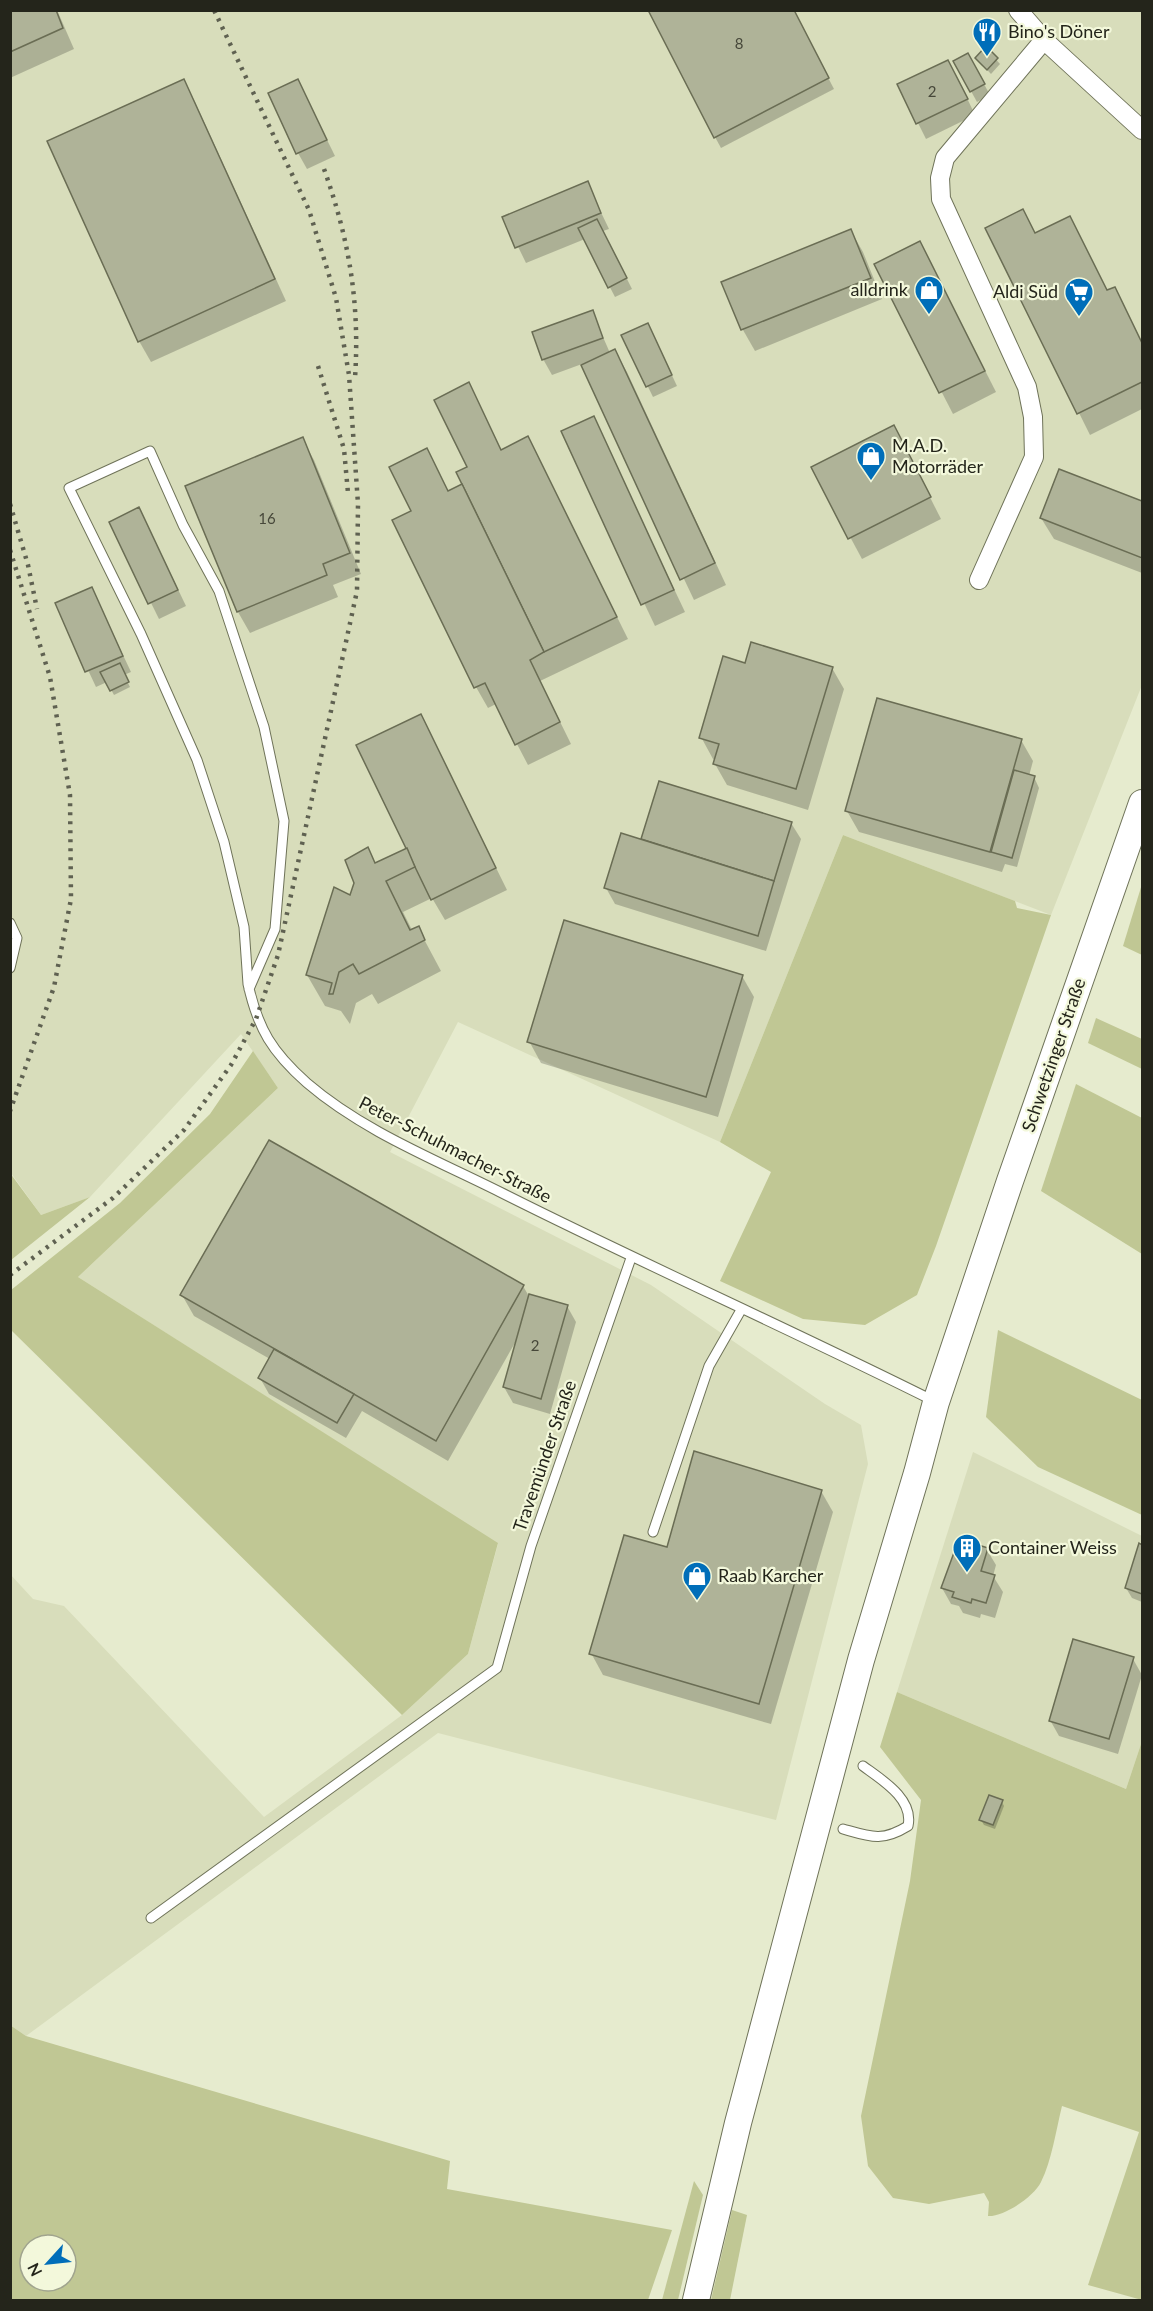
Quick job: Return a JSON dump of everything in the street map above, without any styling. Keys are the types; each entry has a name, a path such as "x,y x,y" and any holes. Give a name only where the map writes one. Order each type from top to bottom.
{"main road":[{"name":"Schwetzinger Straße","path":"696,2301 738,2123 858,1671 936,1402 1010,1181 1143,803"}],"street":[{"path":"1018,10 1044,40 1143,130"},
{"path":"979,580 1034,457 1033,417 1027,387 941,199 940,178 945,158 1044,40"}],"lane":[{"name":"Peter-Schuhmacher-Straße","path":"249,989 275,929 284,821 264,728 219,591 183,525 150,451 69,488 141,634 197,760 224,842 244,927 249,989 256,1019 278,1055 352,1118 631,1258 936,1402"},
{"path":"10,923 17,938 10,968"},
{"name":"Travemünder Straße","path":"151,1918 497,1668 531,1546 631,1258"},
{"path":"652,1532 709,1366 741,1310"},
{"path":"843,1829 869,1836 891,1836 908,1826 910,1816 905,1803 863,1766"}],"shaded area":[{"path":"11,11 1142,11 1142,685 1051,915 843,835 720,1142 458,1022 390,1152 651,1285 825,1404 861,1425 868,1464 776,1820 438,1733 26,2036 10,2025 10,1574 33,1599 64,1606 264,1817 402,1715 468,1654 498,1544 78,1277 278,1088 241,1034 90,1197 41,1215 11,1173"},
{"path":"843,835 1015,901 1017,908 1051,915 917,1295 865,1325 803,1319 720,1281 771,1172 720,1142"},
{"path":"1142,884 1142,955 1123,946"},
{"path":"1096,1018 1142,1039 1142,1069 1088,1043"},
{"path":"253,1051 278,1088 78,1277 498,1543 468,1654 402,1715 11,1330 11,1290 120,1203 210,1114"},
{"path":"1076,1084 1142,1118 1142,1254 1041,1191"},
{"path":"10,1173 41,1215 90,1197 11,1260"},
{"path":"998,1330 1142,1400 1142,1515 1038,1467 986,1417"},
{"path":"973,1452 1142,1536 1142,1741 1126,1789 897,1692"},
{"path":"897,1692 1126,1789 1142,1741 1142,2300 1088,2285 1139,2132 1062,2106 1051,2155 1037,2188 1010,2210 988,2216 989,2202 984,2193 929,2204 893,2198 868,2166 861,2116 910,1881 921,1800 880,1747"},
{"path":"10,2025 26,2036 450,2161 447,2189 672,2230 648,2300 11,2300"},
{"path":"694,2181 703,2195 678,2300 662,2300"},
{"path":"732,2210 747,2215 730,2300 711,2300"}],"building":[{"path":"10,10 56,10 63,28 10,52"},
{"path":"648,10 794,10 829,78 714,138"},
{"name":"Bino's Döner","path":"986,46 998,58 987,70 975,58"},
{"path":"968,53 985,84 970,92 953,61"},
{"path":"948,60 968,99 916,124 897,84"},
{"path":"184,79 275,279 138,342 47,141"},
{"path":"298,79 327,140 296,154 268,93"},
{"path":"588,181 601,213 515,248 502,217"},
{"name":"Aldi Süd","path":"1023,209 1035,233 1070,216 1107,290 1115,287 1142,343 1142,382 1077,414 985,228"},
{"path":"597,219 627,278 608,288 578,228"},
{"path":"851,229 871,278 741,330 721,282"},
{"name":"alldrink","path":"920,241 985,371 939,393 874,264"},
{"path":"593,310 603,338 542,360 532,332"},
{"path":"648,323 672,375 646,387 621,335"},
{"path":"615,349 715,563 680,580 581,365"},
{"path":"469,382 501,450 528,436 617,617 544,652 456,472 467,467 434,400"},
{"path":"594,416 674,590 641,605 561,431"},
{"name":"M.A.D. Motorräder","path":"894,425 931,497 848,539 811,467"},
{"path":"303,437 350,553 323,564 327,575 237,612 185,486"},
{"path":"427,448 448,491 462,484 544,652 530,660 560,722 515,745 485,683 474,688 392,520 411,511 389,467"},
{"path":"1059,469 1142,501 1142,558 1040,518"},
{"path":"139,507 178,590 148,604 109,522"},
{"path":"92,587 123,656 85,672 55,603"},
{"path":"751,642 833,667 796,789 713,764 719,744 699,738 723,656 745,663"},
{"path":"120,663 129,682 110,691 100,672"},
{"path":"877,698 1022,739 990,852 845,811"},
{"path":"421,714 496,868 431,900 356,745"},
{"path":"1014,770 1035,776 1012,858 991,852"},
{"path":"659,781 792,822 774,881 641,839"},
{"path":"621,833 774,881 758,936 604,888"},
{"path":"368,847 375,863 407,848 415,867 386,881 410,930 419,926 425,940 359,974 353,964 339,972 333,994 329,994 332,983 306,975 334,887 350,895 354,883 345,860"},
{"path":"564,920 743,975 706,1097 527,1042"},
{"path":"269,1140 524,1285 436,1441 180,1295"},
{"path":"529,1294 568,1305 541,1399 503,1387"},
{"path":"274,1349 354,1394 337,1423 258,1378"},
{"name":"Raab Karcher","path":"694,1451 822,1490 759,1704 589,1654 624,1535 667,1547"},
{"name":"Container Weiss","path":"959,1539 988,1548 981,1571 995,1575 986,1603 972,1599 971,1603 952,1597 954,1592 941,1588"},
{"path":"1139,1543 1142,1545 1142,1594 1125,1588"},
{"path":"1073,1639 1134,1657 1109,1739 1049,1721"},
{"path":"989,1795 1003,1800 993,1825 979,1820"}],"railway":[{"path":"10,1275 113,1198 184,1130 231,1065 256,1019 278,955 357,591 358,504 349,375 336,298 309,210 214,10"},
{"path":"324,169 340,221 351,272 356,324 355,378"},
{"path":"318,366 344,449 348,493"},
{"path":"10,504 28,565 37,609"},
{"path":"10,550 50,677 70,795 71,899 54,987 10,1111"}],"place":[{"name":"Bino's Döner","path":"987,58"},
{"name":"alldrink","path":"929,316"},
{"name":"Aldi Süd","path":"1079,318"},
{"name":"M.A.D. Motorräder","path":"871,482"},
{"name":"Container Weiss","path":"967,1574"},
{"name":"Raab Karcher","path":"697,1602"}]}
